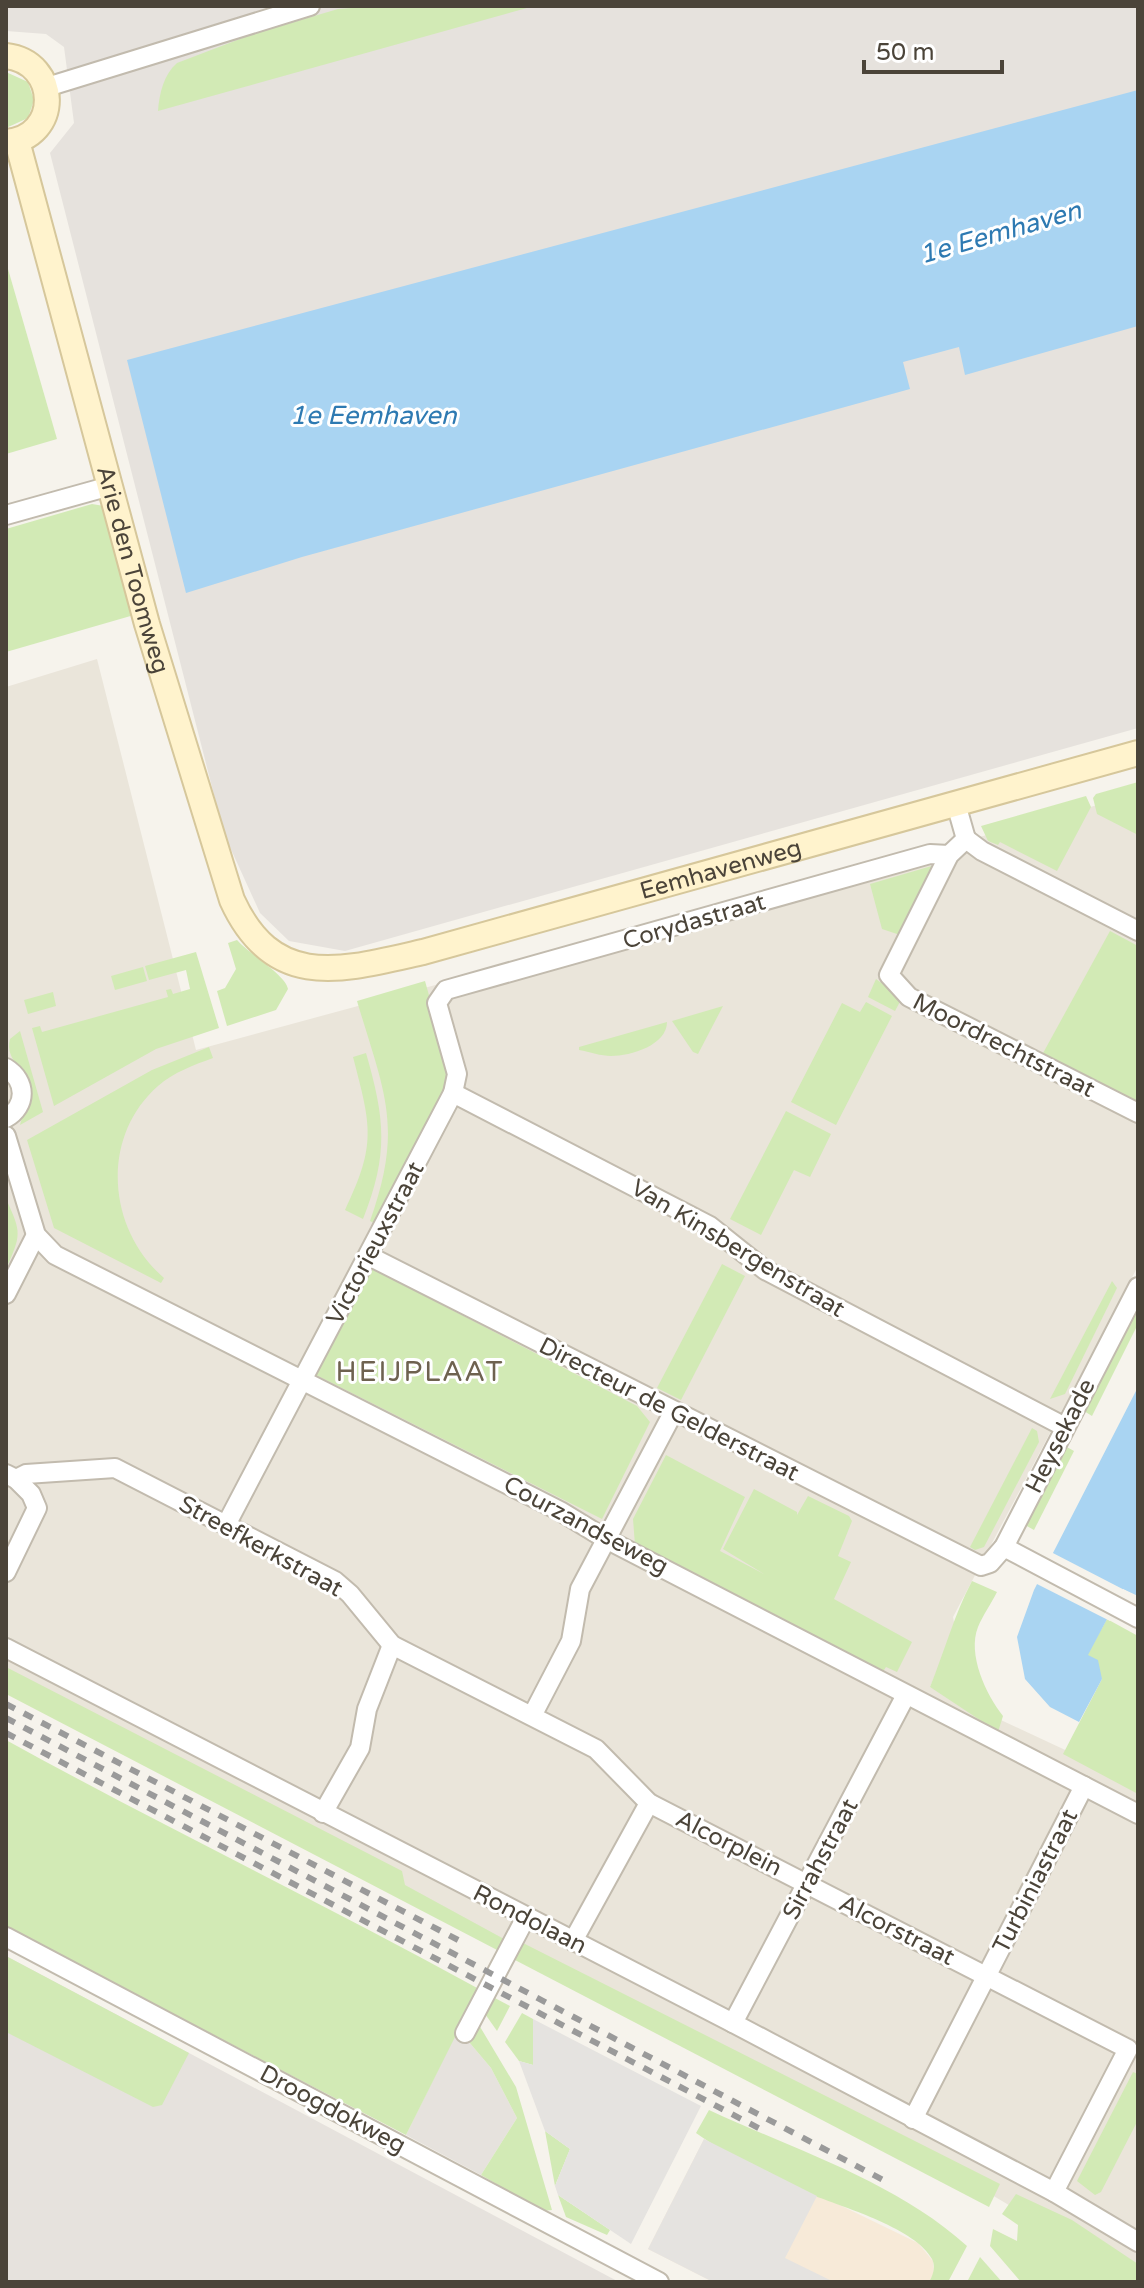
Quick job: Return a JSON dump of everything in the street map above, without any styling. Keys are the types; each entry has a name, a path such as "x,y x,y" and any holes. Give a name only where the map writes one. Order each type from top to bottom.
{"street":[{"path":"47,87 310,6"},
{"path":"6,56 33,67 47,87 48,108 43,121 34,131 11,142"},
{"name":"Arie den Toomweg","path":"11,142 147,624 232,900 256,941 302,968"},
{"path":"6,515 110,486"},
{"name":"Eemhavenweg","path":"302,968 343,969 423,952 1138,753"},
{"path":"956,804 966,839 982,851 1138,931"},
{"name":"Moordrechtstraat","path":"966,839 949,855 889,975 909,997 1138,1113"},
{"name":"Corydastraat","path":"441,995 446,990 930,854 949,855"},
{"name":"Victorieuxstraat","path":"226,1525 453,1093 457,1074 437,1003 441,995"},
{"path":"6,1068 20,1082 23,1095 19,1108 6,1118"},
{"name":"Van Kinsbergenstraat","path":"453,1093 710,1226 765,1270 1065,1427"},
{"path":"6,1136 36,1235 6,1294"},
{"name":"Courzandseweg","path":"36,1235 55,1255 560,1511 606,1539 1138,1814"},
{"name":"Directeur de Gelderstraat","path":"369,1256 969,1563 981,1566 990,1563 1004,1547"},
{"name":"Heysekade","path":"1004,1547 1138,1287"},
{"path":"533,1714 571,1641 580,1589 674,1411"},
{"name":"Streefkerkstraat","path":"11,1476 115,1468 343,1586 392,1645 533,1714"},
{"path":"6,1572 37,1508 31,1494 11,1476"},
{"path":"1004,1547 1138,1618"},
{"path":"323,1813 360,1748 367,1709 392,1645"},
{"name":"Rondolaan","path":"6,1648 733,2023 1054,2192 1138,2242"},
{"name":"Sirrahstraat","path":"733,2023 906,1695"},
{"name":"Alcorplein","path":"533,1714 596,1749 649,1803 808,1883"},
{"name":"Turbiniastraat","path":"913,2119 1084,1786"},
{"name":"Alcorplein","path":"573,1941 649,1803"},
{"name":"Alcorstraat","path":"808,1883 987,1976 1135,2047"},
{"path":"465,2033 526,1917"},
{"name":"Droogdokweg","path":"6,1937 659,2282"},
{"path":"1054,2192 1135,2047"}],"shaded area":[{"path":"6,6 1138,6 1138,728 345,951 289,941 260,913 224,834 50,153 74,123 64,47 46,34 6,31"},
{"path":"97,659 196,1050 1138,794 1138,1266 953,1617 955,1628 930,1687 1138,1784 1138,2282 918,2151 6,1685 6,687"},
{"path":"6,1956 189,2053 619,2282 6,2282"},
{"path":"533,2019 701,2106 631,2244 558,2195 555,2186 570,2149 545,2131 519,2061 533,2065"},
{"path":"458,2029 491,2068 517,2118 481,2175 406,2135"},
{"path":"704,2139 918,2243 933,2261 934,2273 929,2282 713,2282 648,2249"},
{"path":"704,2139 817,2196 785,2258 834,2282 713,2282 648,2249"}],"green space":[{"path":"534,6 158,111 163,85 177,63 253,34 338,9"},
{"path":"6,72 28,82 34,100 28,118 6,128"},
{"path":"6,262 57,439 6,454"},
{"path":"92,504 104,506 134,615 6,652 6,529"},
{"path":"1138,782 1138,835 1097,814 1093,798 1096,794"},
{"path":"1086,796 1091,807 1057,871 1000,842 998,845 988,841 981,826"},
{"path":"935,865 900,935 882,929 870,884"},
{"path":"1110,931 1138,946 1138,1104 1042,1055"},
{"path":"237,940 281,977 288,989 276,1010 227,1026 217,991 225,988 236,969 228,943"},
{"path":"196,952 219,1028 156,1049 54,1106 32,1028 40,1026 42,1032 168,997 166,990 171,989 173,994 190,989 186,970 149,980 145,966"},
{"path":"143,967 147,981 115,990 111,976"},
{"path":"876,979 902,998 895,1011 868,997"},
{"path":"425,981 451,1074 450,1081 376,1224 370,1221 386,1159 386,1110 357,1001"},
{"path":"53,992 56,1006 28,1014 24,1000"},
{"path":"866,1002 892,1016 836,1125 791,1102 842,1003 860,1012"},
{"path":"723,1006 698,1054 693,1052 672,1021"},
{"path":"667,1022 655,1043 638,1051 611,1056 579,1050 579,1047"},
{"path":"20,1031 43,1112 20,1125 30,1102 30,1085 9,1047 10,1039"},
{"path":"209,1047 213,1058 171,1077 139,1107 126,1131 119,1156 118,1183 122,1209 131,1234 145,1258 164,1278 161,1283 54,1228 27,1140 152,1070"},
{"path":"366,1053 377,1098 381,1136 377,1175 363,1219 345,1210 366,1151 367,1118 353,1057"},
{"path":"786,1111 831,1134 810,1177 794,1170 761,1235 730,1219"},
{"path":"6,1199 18,1234 6,1269"},
{"path":"722,1264 745,1276 681,1400 657,1388"},
{"path":"371,1268 637,1406 650,1422 602,1519 314,1374"},
{"path":"1112,1281 1117,1288 1065,1394 1050,1399"},
{"path":"1138,1304 1138,1324 1092,1416 1084,1411"},
{"path":"1032,1428 1037,1431 1039,1442 984,1547 975,1550 970,1547"},
{"path":"1065,1446 1074,1451 1034,1530 1025,1525"},
{"path":"666,1455 745,1497 720,1551 764,1574 723,1549 754,1489 797,1512 797,1515 808,1496 849,1516 852,1521 838,1556 851,1562 834,1599 912,1642 897,1672 886,1667 882,1673 635,1545 633,1519"},
{"path":"972,1581 997,1592 978,1627 975,1649 985,1686 1003,1716 998,1732 930,1687"},
{"path":"1107,1619 1138,1636 1138,1794 1063,1754 1102,1679 1087,1655"},
{"path":"6,1667 402,1871 405,1885 504,1939 499,1951 6,1694"},
{"path":"6,1740 479,1989 406,2135 6,1927"},
{"path":"523,1943 1000,2184 989,2207 515,1960"},
{"path":"6,1956 189,2053 162,2105 153,2107 6,2032"},
{"path":"491,1996 510,2006 497,2031 483,2011"},
{"path":"522,2013 533,2019 533,2065 519,2061 505,2042"},
{"path":"479,2025 516,2087 552,2210 542,2211 481,2175 517,2118 491,2068 469,2042"},
{"path":"1133,2072 1138,2074 1138,2120 1101,2192 1095,2195 1077,2181"},
{"path":"709,2110 876,2185 939,2223 967,2246 948,2282 929,2282 934,2271 932,2259 924,2248 896,2229 770,2175 696,2133"},
{"path":"545,2131 570,2149 555,2186"},
{"path":"1016,2194 1072,2220 1138,2264 1138,2282 1021,2282 990,2246 993,2229 1017,2241 1018,2225 1002,2214"},
{"path":"558,2195 610,2230 607,2235 566,2217"},
{"path":"980,2257 1002,2282 967,2282"}],"water":[{"name":"1e Eemhaven","path":"1138,90 1138,326 965,375 959,347 903,362 910,389 302,557 186,593 127,360"},
{"path":"1138,1387 1138,1596 1123,1589 1088,1655 1098,1660 1102,1679 1079,1722 1050,1707 1025,1679 1017,1637 1034,1590"}],"pier":[{"path":"1049,1551 1138,1597 1138,1600 1125,1594 1110,1621 1033,1582"}],"railway":[{"path":"6,1704 460,1941"},
{"path":"6,1718 885,2181"},
{"path":"6,1733 766,2132"}],"district":[{"name":"HEIJPLAAT","path":"420,1371"}]}
